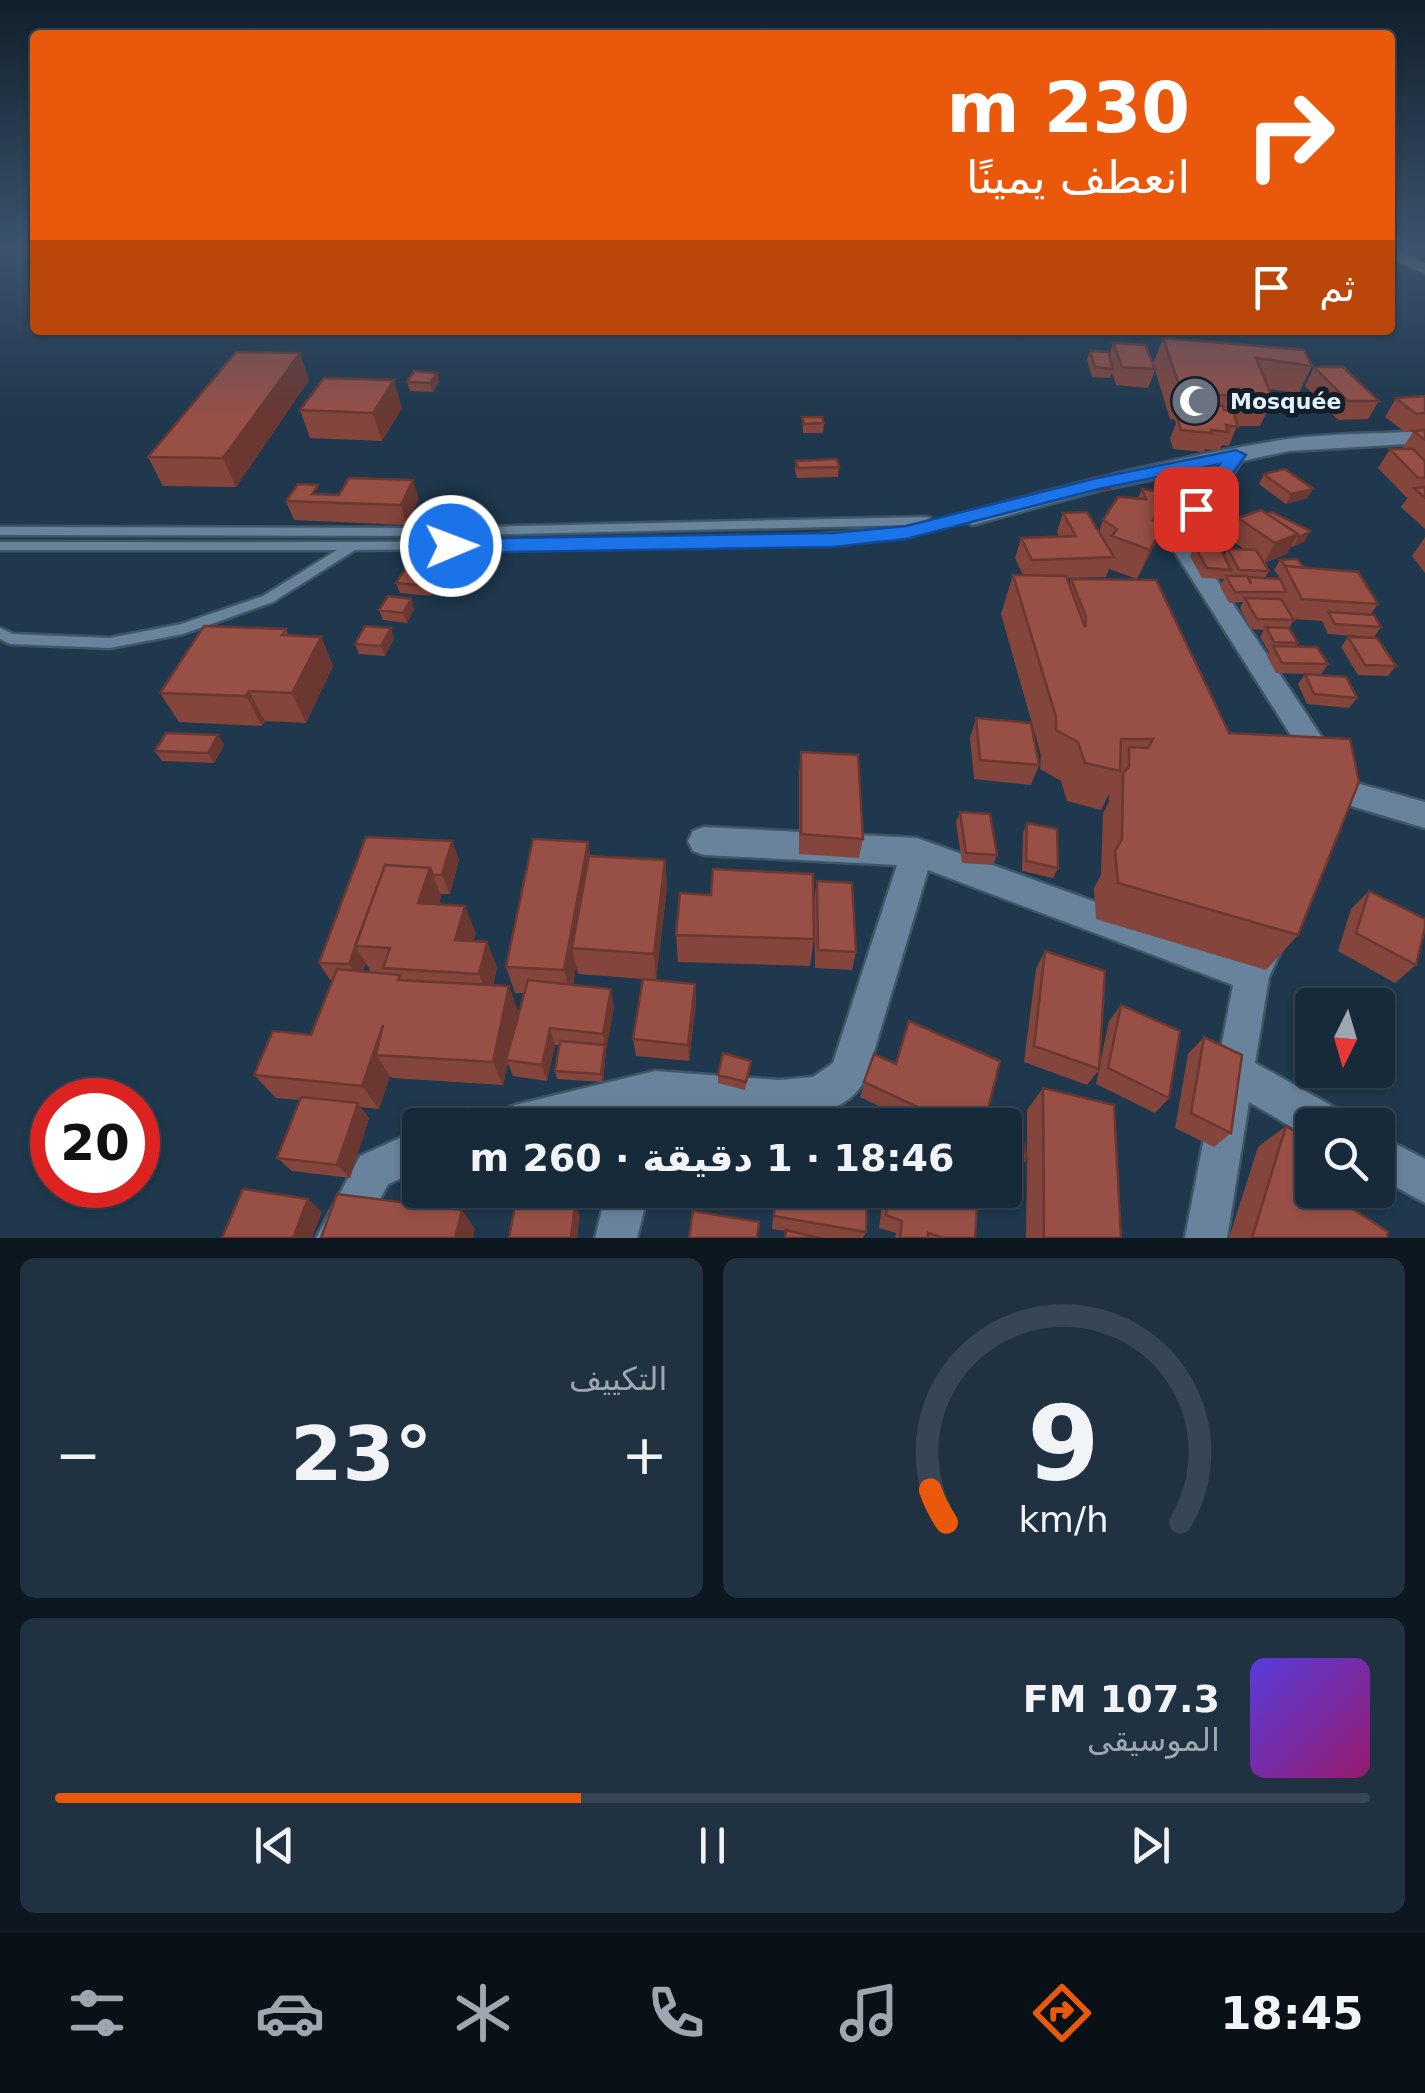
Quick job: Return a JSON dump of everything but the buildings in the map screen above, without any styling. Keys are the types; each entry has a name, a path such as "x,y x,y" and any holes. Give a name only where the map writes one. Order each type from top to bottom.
{"street":[{"path":"972,518 1097,484 1289,445 1425,437"},
{"path":"1236,455 1175,535 1342,792 1425,815"},
{"path":"1326,825 1342,792"},
{"path":"704,841 918,852 1252,974"},
{"path":"650,1108 820,1096 848,1075 918,852"},
{"path":"1206,1238 1252,974 1284,908"},
{"path":"1235,1072 1297,1108"},
{"path":"337,1238 374,1170 402,1157"},
{"path":"1395,1164 1425,1182"},
{"path":"616,1238 624,1208"}],"lane":[{"path":"0,531 453,539 833,540 906,532 972,518"},
{"path":"0,546 351,546 453,539"},
{"path":"0,632 10,639 110,643 183,629 268,598 351,546"}],"place":[{"name":"Mosquée","path":"1195,401"}],"route":[{"path":"451,546 833,540 906,532 1097,484 1236,455 1196,509"}]}
